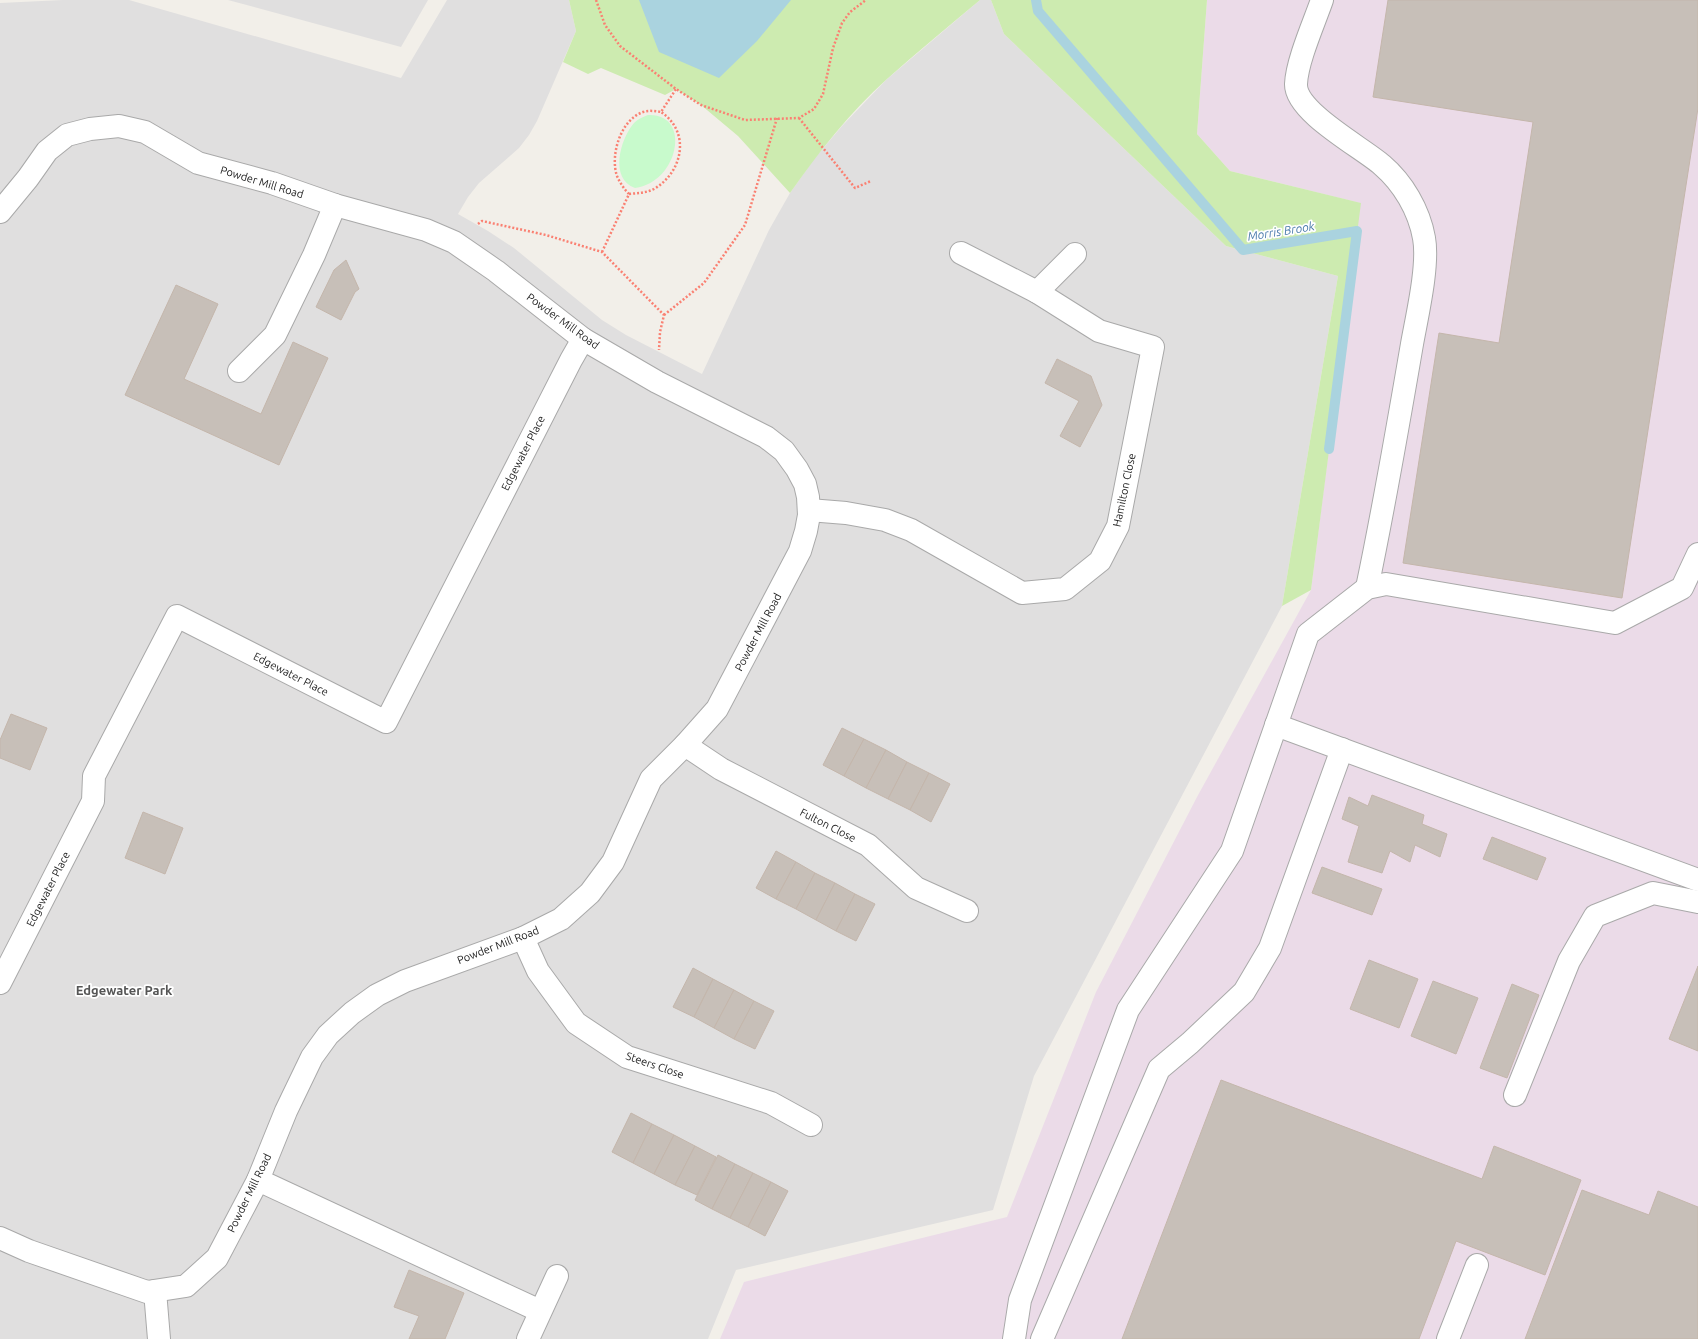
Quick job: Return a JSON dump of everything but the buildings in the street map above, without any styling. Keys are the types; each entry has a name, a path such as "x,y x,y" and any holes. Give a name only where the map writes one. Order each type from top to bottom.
{"street":[{"path":"1322,0 1299,68 1296,86 1298,95 1314,115 1382,165 1402,187 1414,206 1424,238 1424,265 1418,310 1385,499 1367,588"},
{"name":"Powder Mill Road","path":"0,212 47,152 67,135 90,129 119,126 145,132 198,163 272,183 335,205 426,230 454,242 496,271 583,339 657,382 766,437 784,451 797,469 805,484 809,510 806,531 800,551 717,709 685,745 651,779 613,862 590,893 561,919 523,938 405,981 377,994 352,1013 328,1035 312,1057 286,1111 258,1180 216,1258 186,1286 147,1292 29,1251 0,1238"},
{"path":"238,371 275,335 314,255 335,205"},
{"name":"Hamilton Close","path":"809,510 846,513 885,520 911,530 1022,593 1066,589 1100,561 1118,526 1153,347 1099,331 1037,292 961,254"},
{"path":"1037,292 1075,254"},
{"name":"Edgewater Place","path":"0,984 93,801 94,776 177,616 386,722 570,360 583,339"},
{"path":"1014,1339 1020,1300 1128,1010 1232,851 1308,634 1367,588 1386,584 1615,623 1682,588 1698,554"},
{"path":"1276,725 1698,880"},
{"name":"Fulton Close","path":"685,745 721,769 868,845 916,888 967,910"},
{"path":"1042,1339 1159,1069 1190,1043 1244,992 1270,948 1342,749"},
{"path":"1515,1095 1569,961 1595,916 1653,893 1698,902"},
{"name":"Steers Close","path":"523,938 538,971 576,1023 627,1057 771,1103 810,1125"},
{"path":"258,1180 540,1311"},
{"path":"1448,1339 1477,1265"},
{"path":"528,1339 557,1276"},
{"path":"155,1291 159,1339"}],"path":[{"path":"596,0 605,25 620,46 676,89 701,105 745,120 799,118 814,109 823,94 833,48 842,23 850,12 866,0"},
{"path":"661,112 676,89"},
{"path":"652,110 661,112 671,118 680,139 680,151 677,163 670,174 653,189 642,193 629,194 622,186 617,176 615,165 615,150 620,137 634,118 642,112 652,110"},
{"path":"657,382 660,332 664,315 704,283 745,225 777,118"},
{"path":"799,118 855,188 871,181"},
{"path":"602,252 629,194"},
{"path":"454,242 482,220 546,235 602,252 664,315"}],"shaded area":[{"path":"63,0 129,0 401,78 447,0 569,0 576,31 537,121 519,148 479,183 468,197 458,214 514,248 602,320 626,335 702,374 769,230 790,193 814,159 842,126 886,80 980,0 991,0 1004,34 1226,246 1338,276 1282,606 1034,1076 993,1210 736,1270 708,1339 0,1339 0,3"},
{"path":"228,0 428,0 401,47"},
{"path":"1207,0 1698,0 1698,1339 720,1339 744,1282 1007,1217 1096,992 1197,797 1311,590 1360,203 1230,171 1197,134"}],"green space":[{"path":"569,0 980,0 898,69 860,105 812,163 790,193 738,136 701,105 676,89 665,95 601,68 588,74 563,62 576,31"},
{"path":"991,0 1207,0 1197,134 1230,171 1361,203 1311,590 1282,606 1338,276 1226,246 1004,34"},
{"path":"648,115 662,117 671,125 675,136 674,148 670,162 662,174 650,183 635,188 627,183 622,176 620,168 621,148 629,130 634,123"}],"water":[{"path":"639,0 791,0 757,41 719,78 659,52"}],"waterway":[{"name":"Morris Brook","path":"1036,0 1038,11 1243,250 1357,231 1329,449"}],"district":[{"name":"Edgewater Park","path":"124,990"}]}
